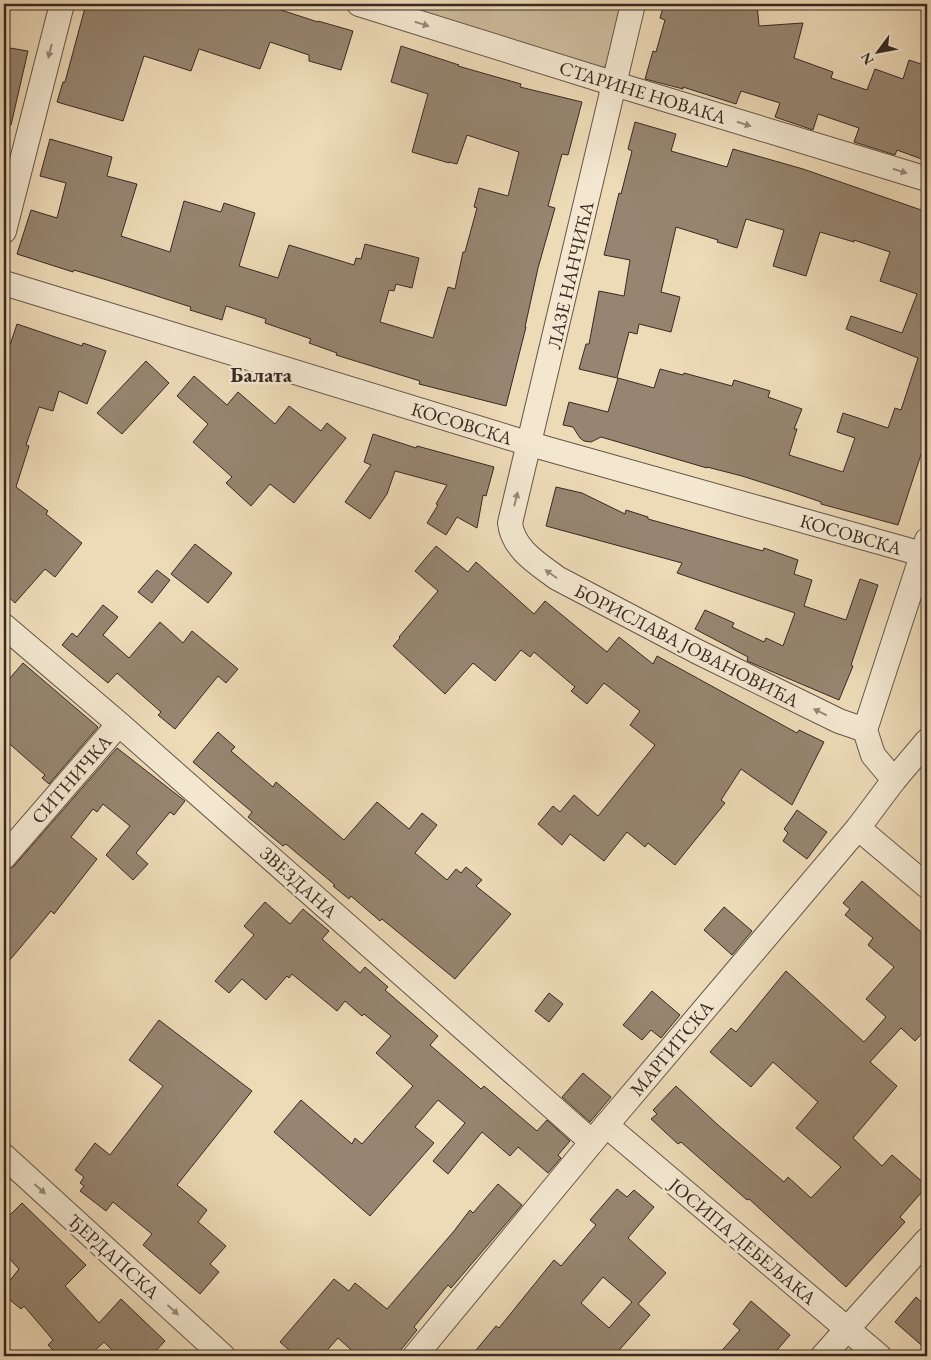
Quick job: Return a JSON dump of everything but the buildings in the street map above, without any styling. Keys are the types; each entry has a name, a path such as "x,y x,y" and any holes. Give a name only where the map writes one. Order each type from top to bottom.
{"street":[{"path":"4,230 62,4"},
{"name":"СТАРИНЕ НОВАКА","path":"359,4 927,179"},
{"name":"ЛАЗЕ НАНЧИЋА","path":"517,545 511,533 510,523 633,4"},
{"name":"КОСОВСКА","path":"4,283 530,444 925,546"},
{"name":"БОРИСЛАВА ЈОВАНОВИЋА","path":"517,545 537,564 557,578 696,651 839,721 865,730"},
{"path":"894,780 873,755 865,730 925,546"},
{"name":"ЗВЕЗДАНА","path":"4,626 599,1133"},
{"name":"СИТНИЧКА","path":"4,857 120,724"},
{"name":"МАРГИТСКА","path":"415,1356 599,1133 858,828 894,780 927,741"},
{"path":"858,828 927,886"},
{"name":"ЈОСИПА ДЕБЕЉАКА","path":"599,1133 879,1356"},
{"name":"ЂЕРДАПСКА","path":"4,1156 223,1356"},
{"path":"823,1356 927,1240"}],"shaded area":[{"path":"387,4 622,4 608,63 602,68"}],"district":[{"name":"Балата","path":"261,375"}]}
